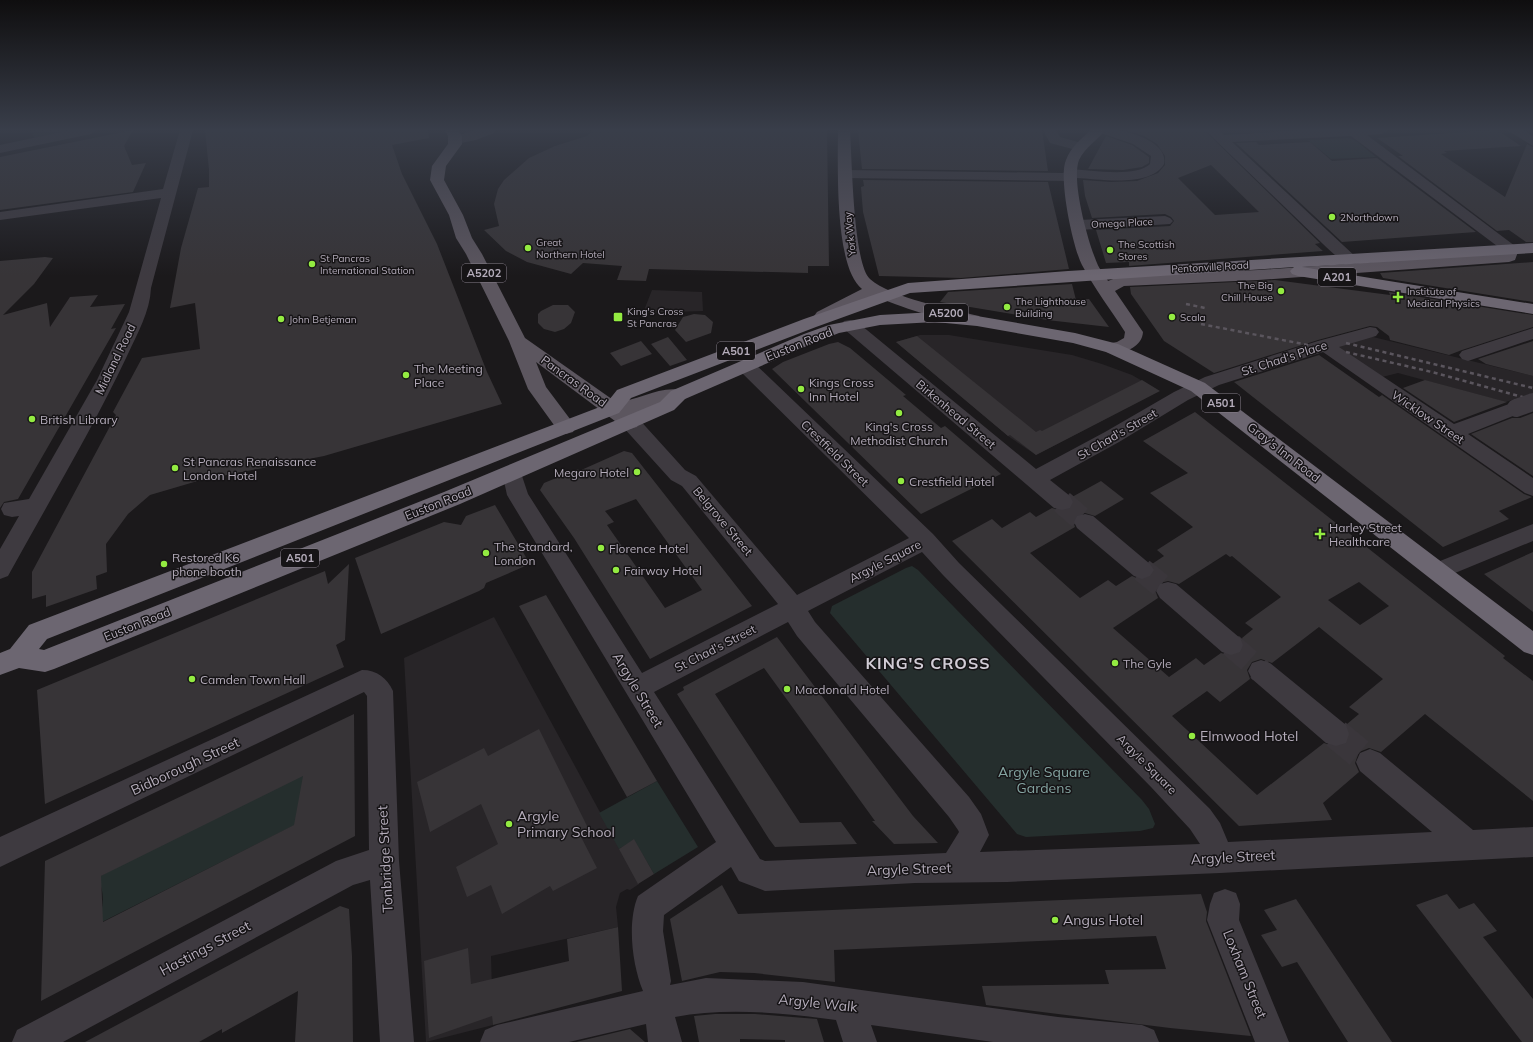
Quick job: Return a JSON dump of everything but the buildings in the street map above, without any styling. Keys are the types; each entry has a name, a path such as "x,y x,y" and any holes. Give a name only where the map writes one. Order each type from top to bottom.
{"highway":[{"name":"Pentonville Road","path":"889,295 908,288 1101,282 1247,265 1533,248"},
{"path":"1247,265 1303,272"},
{"name":"A201","path":"1303,272 1533,309"},
{"name":"A501","path":"810,323 889,295"},
{"name":"Gray's Inn Road","path":"850,325 904,318 935,317 977,321 1076,338 1112,348 1158,367 1198,387 1227,408 1533,645"},
{"name":"Euston Road","path":"9,661 38,632 612,409 624,394 810,323"},
{"name":"Euston Road","path":"9,661 45,661 512,472 667,406 678,395 810,338 850,325"}],"main road":[{"name":"Pancras Road","path":"437,179 456,215 464,238 474,254 518,341 537,389 566,427"},
{"name":"York Way","path":"845,179 854,266 861,280 872,289 889,295"},
{"path":"1070,179 1072,201 1089,264 1132,328 1134,334 1128,344 1112,348"},
{"path":"1101,282 1303,272 1509,257 1512,249"},
{"path":"810,323 867,294 872,289"},
{"name":"Gray's Inn Road","path":"889,295 977,321"},
{"name":"Pancras Road","path":"518,341 630,422"},
{"name":"A501","path":"612,409 633,408 659,398 678,395"}],"street":[{"name":"Midland Road","path":"0,570 106,380 131,327 142,300 142,292 169,193 174,179"},
{"path":"1262,179 1328,241 1349,258"},
{"path":"1418,179 1512,249"},
{"path":"0,216 169,193"},
{"name":"Omega Place","path":"1079,225 1166,221"},
{"name":"Birkenhead Street","path":"850,325 1062,502"},
{"name":"St. Chad's Place","path":"1198,387 1212,381 1324,345 1370,332"},
{"path":"1468,355 1533,333"},
{"name":"Wicklow Street","path":"1324,345 1533,488"},
{"name":"Crestfield Street","path":"746,366 925,540"},
{"path":"1382,386 1403,379"},
{"name":"St Chad's Street","path":"1035,479 1198,387"},
{"path":"1451,433 1525,405"},
{"name":"Belgrove Street","path":"630,422 648,438 678,475 689,481 784,594 793,609"},
{"name":"Argyle Street","path":"512,472 518,495 734,847 750,870 765,876 1220,858 1533,842"},
{"path":"12,509 37,506"},
{"path":"1085,522 1142,570"},
{"path":"1438,571 1533,532"},
{"name":"Argyle Square","path":"793,609 925,540 951,569 1161,778 1200,819 1210,833 1220,858"},
{"path":"1168,591 1231,645"},
{"path":"793,609 806,629 959,807 971,824 974,835 954,868"},
{"name":"St Chad's Street","path":"637,688 793,609"},
{"path":"1262,671 1336,734"},
{"name":"Bidborough Street","path":"0,852 362,681 369,681"},
{"name":"Tonbridge Street","path":"369,681 380,691 384,861 397,1042"},
{"path":"1370,762 1442,821 1468,845"},
{"path":"655,981 647,931 649,907 734,847"},
{"name":"Hastings Street","path":"29,1042 347,872 384,861"},
{"name":"Loxham Street","path":"1225,904 1223,920 1272,1042"},
{"name":"Argyle Walk","path":"497,1042 681,999 706,995 803,999 1060,1038 1142,1042"},
{"path":"848,1006 860,1042"}],"shaded area":[{"path":"652,290 702,292 703,311 643,313"},
{"path":"920,335 949,335 1072,355 1132,375 1156,389 1157,392 1036,455 1008,436 896,342"},
{"path":"1369,336 1533,376 1533,393 1506,402 1398,373 1382,377 1336,346"},
{"name":"Argyle Primary School","path":"494,617 639,884 630,890 627,889 620,893 616,907 618,927 491,956 493,1025 426,1042 404,658"}],"green space":[{"name":"Argyle Square Gardens","path":"912,566 918,570 1142,800 1149,809 1155,824 1153,828 1140,831 1026,837 1017,834 830,613 832,606"},
{"path":"317,756 305,820 98,924 103,895 97,878"},
{"path":"657,781 698,847 654,874 634,840 619,849 599,813"}],"tunnel":[{"path":"1062,502 1085,522"},
{"path":"1142,570 1168,591"},
{"path":"1231,645 1261,671"},
{"path":"1336,734 1370,762"}],"railway":[{"path":"1186,304 1205,308"},
{"path":"1201,324 1308,345"},
{"path":"1346,343 1533,388"},
{"path":"1346,352 1432,372 1533,400"}],"place":[{"name":"2Northdown","path":"1332,217"},
{"name":"Great Northern Hotel","path":"528,248"},
{"name":"The Scottish Stores","path":"1110,250"},
{"name":"St Pancras International Station","path":"312,264"},
{"name":"The Big Chill House","path":"1281,291"},
{"name":"Institute of Medical Physics","path":"1398,297"},
{"name":"The Lighthouse Building","path":"1007,307"},
{"name":"King's Cross St Pancras","path":"618,317"},
{"name":"Scala","path":"1172,317"},
{"name":"John Betjeman","path":"281,319"},
{"name":"The Meeting Place","path":"406,375"},
{"name":"Kings Cross Inn Hotel","path":"801,389"},
{"name":"King's Cross Methodist Church","path":"899,413"},
{"name":"British Library","path":"32,419"},
{"name":"St Pancras Renaissance London Hotel","path":"175,468"},
{"name":"Megaro Hotel","path":"637,472"},
{"name":"Crestfield Hotel","path":"901,481"},
{"name":"Harley Street Healthcare","path":"1320,534"},
{"name":"Florence Hotel","path":"601,548"},
{"name":"The Standard, London","path":"486,553"},
{"name":"Restored K6 phone booth","path":"164,564"},
{"name":"Fairway Hotel","path":"616,570"},
{"name":"The Gyle","path":"1115,663"},
{"name":"Camden Town Hall","path":"192,679"},
{"name":"Macdonald Hotel","path":"787,689"},
{"name":"Elmwood Hotel","path":"1192,736"},
{"name":"Argyle Primary School","path":"509,824"},
{"name":"Angus Hotel","path":"1055,920"}],"district":[{"name":"KING'S CROSS","path":"928,663"}]}
